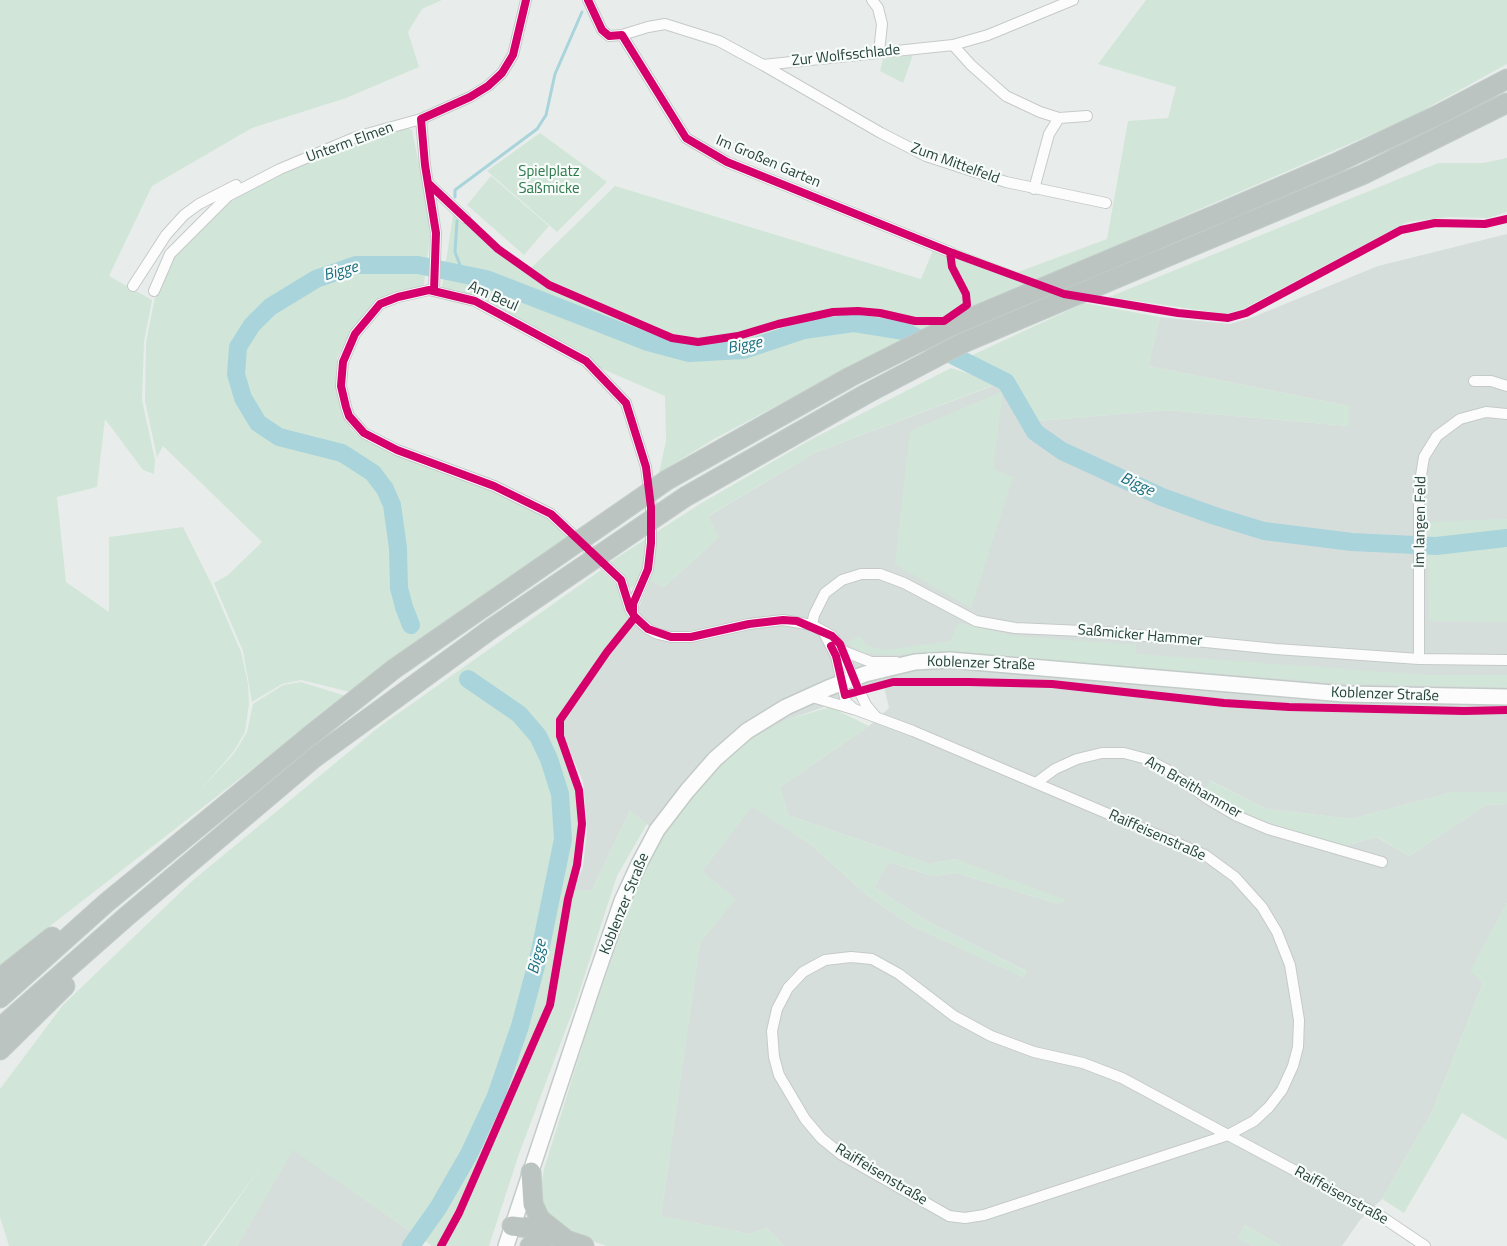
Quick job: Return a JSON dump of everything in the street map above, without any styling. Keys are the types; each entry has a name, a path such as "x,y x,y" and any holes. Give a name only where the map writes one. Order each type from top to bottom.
{"highway":[{"path":"0,998 106,903 394,669 667,480 850,377 949,327 1334,164 1438,115 1507,79"},
{"path":"1,1044 86,964 126,916 314,758 588,561 685,497 766,450 963,343 1364,174 1507,103"},
{"path":"0,978 46,940 106,903"},
{"path":"530,1172 533,1204 540,1219 546,1244"},
{"path":"512,1226 525,1236 546,1244 584,1246"}],"main road":[{"name":"Koblenzer Straße","path":"506,1246 622,902 657,830 710,765 747,731 808,696 847,680 915,662 972,661 1344,694 1507,697"}],"street":[{"name":"Unterm Elmen","path":"134,286 166,235 184,215 225,189 280,169 356,137 421,119 470,97 488,86 502,73 513,55 526,0"},
{"path":"588,0 602,30 609,36 622,35 666,24 719,41 763,65"},
{"path":"872,0 878,8 882,24 879,52"},
{"name":"Zur Wolfsschlade","path":"763,65 953,45 988,35 1073,0"},
{"name":"Im Großen Garten","path":"622,35 686,138 727,162 950,252"},
{"path":"953,45 971,65 1006,96 1040,112 1059,118 1087,116"},
{"name":"Zum Mittelfeld","path":"763,65 919,152 966,170 1034,189 1106,203"},
{"path":"1034,189 1049,134 1059,118"},
{"path":"421,119 436,233 434,290"},
{"name":"Unterm Elmen","path":"154,291 170,254 208,214 228,196 280,169"},
{"path":"429,184 465,218"},
{"name":"Am Beul","path":"434,290 475,301 586,361 626,403 646,467 651,507 651,543 648,569 633,604 634,615 621,580 551,514 494,486 397,450 364,433 349,416 341,386 343,362 355,334 380,304 398,297 434,290"},
{"path":"1474,381 1491,381 1507,386"},
{"name":"Im langen Feld","path":"1419,659 1420,476 1424,457 1432,443 1444,430 1460,420 1486,412 1507,414"},
{"name":"Saßmicker Hammer","path":"812,625 814,615 825,593 842,580 861,574 880,574 904,583 976,621 1005,626 1105,632 1419,659 1507,660"},
{"path":"634,615 648,629 671,637 691,637 768,621 797,621 812,625 832,636 843,651 847,680 846,702 854,709"},
{"path":"824,633 847,680 876,717"},
{"path":"843,651 871,662 915,662"},
{"name":"Raiffeisenstraße","path":"808,696 876,717 1205,855 1235,877 1262,907 1277,932 1290,965 1299,1020 1298,1047 1293,1066 1282,1090 1269,1107 1254,1121 1228,1135 984,1215 965,1218 950,1216 842,1155 821,1138 805,1119 779,1075 774,1057 772,1031 777,1009 788,988 803,972 825,960 851,957 872,959 899,974 954,1016 991,1036 1034,1052 1083,1063 1122,1078 1228,1135 1382,1217 1425,1246"},
{"name":"Am Breithammer","path":"1036,783 1055,769 1077,759 1102,753 1124,753 1147,759 1169,771 1208,799 1237,816 1268,829 1382,862"}],"shaded area":[{"path":"1507,234 1507,792 1453,792 1352,819 1267,809 1211,781 1205,790 1255,818 1344,846 1377,837 1409,856 1486,805 1507,804 1507,903 1471,971 1483,983 1433,1110 1382,1199 1360,1220 1342,1246 1281,1246 1245,1225 1238,1238 1253,1246 784,1246 767,1228 750,1234 661,1216 700,942 735,899 702,871 752,806 809,843 867,895 910,925 1023,977 1026,971 930,923 874,887 889,862 932,876 957,873 1058,904 955,859 929,864 788,815 780,787 869,726 889,708 884,687 786,720 703,780 662,836 630,811 592,890 572,892 583,867 587,828 583,782 562,733 564,718 631,627 650,580 664,587 719,537 707,517 816,452 1011,379 1038,421 1167,410 1349,426 1349,406 1148,366 1160,317 1230,324 1253,317 1378,266"},
{"path":"293,1149 414,1234 404,1246 237,1246"}],"green space":[{"path":"0,0 442,0 422,9 408,32 419,67 346,98 252,128 152,186 109,276 152,300 144,342 142,400 155,460 154,474 143,470 105,419 97,487 57,497 66,582 109,612 109,537 183,527 212,585 241,652 248,684 249,704 245,732 234,751 198,793 235,752 247,732 253,704 283,685 301,682 346,696 0,965"},
{"path":"1146,0 1507,0 1507,64 1411,117 905,338 714,439 659,473 666,441 665,396 600,368 588,355 476,296 442,287 454,209 530,269 615,186 921,279 937,241 1018,272 1107,239 1128,121 1168,118 1176,87 1098,64"},
{"path":"913,55 903,83 880,71 883,59"},
{"path":"404,126 412,130 427,204 430,235 424,284 419,288 398,291 376,300 351,331 337,358 336,387 342,409 351,429 359,437 492,490 547,517 567,537 462,609 350,692 301,680 282,684 252,702 243,651 214,583 228,575 262,542 163,446 157,457 145,401 146,342 156,292 172,255 229,197 355,139"},
{"name":"Spielplatz Saßmicke","path":"540,133 607,182 557,232 487,171"},
{"path":"1507,158 1507,212 1488,218 1449,217 1407,222 1243,309 1226,314 1109,297 1438,163 1483,163"},
{"path":"491,176 549,226 524,255 467,205"},
{"path":"1084,303 1160,317 1148,366 1349,406 1349,426 1167,410 1038,421 1011,379 964,359"},
{"path":"951,368 999,383 816,452 708,516 719,537 664,587 643,577 631,588 607,564 700,504 810,440"},
{"path":"1003,391 993,469 1013,477 971,608 895,564 910,431"},
{"path":"1507,519 1507,622 1429,621 1427,522"},
{"path":"601,570 622,590 631,627 625,624 557,717 558,737 576,782 579,824 574,865 566,892 592,890 630,811 647,824 617,876 575,1005 519,1154 489,1246 432,1246 424,1240 454,1184 447,1181 434,1207 414,1234 293,1150 237,1246 205,1246 265,1161 203,1246 9,1246 0,1217 0,1089 63,1005 192,881 379,727"},
{"path":"959,623 1015,636 1136,645 1136,654 1426,675 1507,675 1507,687 1349,684 953,652 893,655 864,653 847,643 859,636 868,646 885,650 950,641"},
{"path":"830,707 869,726 780,787 788,815 929,864 955,859 1066,900 1058,904 957,873 932,876 889,862 874,887 930,923 1027,972 1024,978 910,925 867,895 809,843 752,807 702,871 736,899 700,943 661,1216 750,1234 767,1228 784,1246 606,1246 577,1235 553,1222 539,1198 544,1169 587,1031 636,888 662,836 703,780 752,738 786,720"},
{"path":"1210,781 1267,809 1352,819 1453,792 1507,792 1507,804 1486,805 1409,856 1378,837 1344,846 1255,818 1205,790"},
{"path":"1507,903 1507,1140 1462,1113 1404,1213 1382,1199 1433,1110 1483,983 1470,971"},
{"path":"1245,1225 1281,1246 1253,1246 1238,1238"}],"waterway":[{"path":"455,197 455,190 537,129 546,115 555,74 582,12"},
{"path":"457,221 455,252 460,265 459,274"},
{"name":"Bigge","path":"411,625 399,588 398,548 392,505 385,489 373,473 342,453 279,437 258,423 243,398 236,374 238,347 252,325 270,307 316,279 356,265 418,265 486,279 648,342 689,353 744,350 804,330 854,323 904,331 1006,382 1035,432 1062,451 1162,497 1215,516 1264,531 1352,542 1436,546 1507,538"},
{"name":"Bigge","path":"411,1246 438,1208 469,1154 496,1096 520,1026 540,951 563,839 560,794 549,759 538,736 519,714 468,679"}],"cycle path":[{"path":"434,290 436,233 425,165 421,119 470,97 488,86 502,73 513,55 526,0"},
{"path":"588,0 602,30 609,36 622,35 686,138 727,162 950,252 1064,294 1178,313 1228,318 1246,313 1401,230 1435,223 1485,224 1507,219"},
{"path":"429,184 498,249 549,285 672,338 698,342 738,336 778,324 833,312 858,311 880,313 915,321 944,321 967,305 966,294 952,267 950,252"},
{"path":"633,613 633,604 648,569 651,543 651,507 646,467 626,403 586,361 475,301 429,290 398,297 380,304 355,334 343,362 341,386 346,407 349,416 364,433 397,450 494,486 551,514 621,580 630,609 635,617 648,629 671,637 691,637 749,624 783,620 797,621 832,636 840,644 859,691"},
{"path":"441,1246 459,1213 550,1005 568,899 577,865 582,824 579,790 560,736 560,720 607,652 635,617"},
{"path":"831,646 836,656 845,695 893,682 969,682 1052,684 1224,703 1289,707 1464,711 1507,710"}]}
